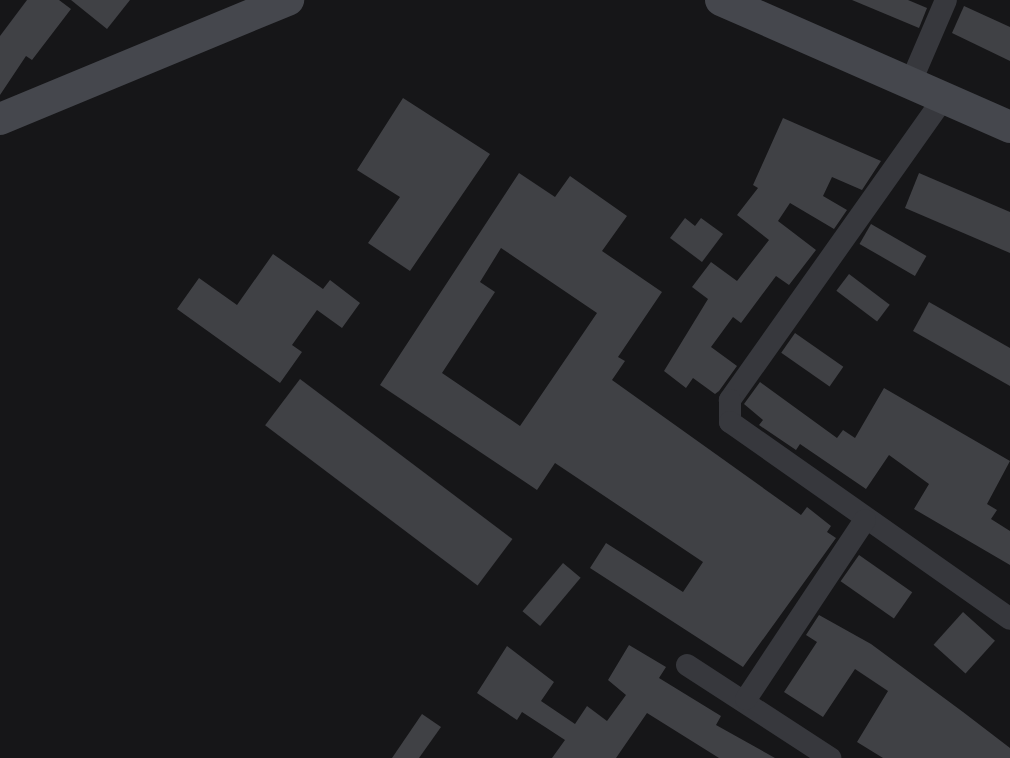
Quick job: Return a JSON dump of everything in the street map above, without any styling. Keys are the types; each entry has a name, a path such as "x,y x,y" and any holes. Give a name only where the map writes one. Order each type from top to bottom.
{"street":[{"path":"0,119 288,0"},
{"path":"721,0 1010,127"},
{"path":"910,84 946,0"},
{"path":"943,99 730,400 730,422 865,520 1010,619"},
{"path":"746,699 865,520"},
{"path":"687,665 746,699 823,756"}],"building":[{"path":"27,0 59,0 71,9 32,60 26,56 0,95 0,36"},
{"path":"71,0 130,0 107,29"},
{"path":"852,0 908,0 927,8 919,28"},
{"path":"964,6 1010,27 1010,61 952,33"},
{"path":"403,98 490,154 410,271 368,243 400,197 357,170"},
{"path":"783,118 881,161 862,190 832,177 823,196 847,210 834,229 790,203 778,221 816,250 789,285 776,276 741,323 733,317 711,347 737,366 719,391 715,394 693,378 686,388 664,371 708,299 692,287 711,262 737,281 769,240 737,215 758,188 753,185"},
{"path":"519,173 555,197 570,176 627,216 602,251 662,292 618,357 625,361 612,380 801,515 807,507 831,526 827,532 836,538 743,667 590,568 606,543 683,592 703,562 555,463 537,490 380,385","holes":["501,248 597,313 520,426 442,373 495,292 480,282"]},
{"path":"919,173 1010,212 1010,253 905,208"},
{"path":"685,218 695,226 701,218 723,234 702,262 670,238"},
{"path":"871,224 926,256 915,276 860,244"},
{"path":"273,254 323,289 330,280 360,303 342,328 317,310 292,345 302,352 280,383 177,309 199,278 237,305"},
{"path":"849,274 890,305 877,321 836,291"},
{"path":"929,302 1010,348 1010,386 913,331"},
{"path":"795,333 843,367 830,387 781,353"},
{"path":"300,379 512,539 478,585 265,425"},
{"path":"760,382 837,438 843,430 855,438 884,388 1010,461 987,504 997,510 991,519 1010,531 1010,565 914,509 929,484 889,455 866,489 800,444 796,450 759,425 763,420 744,404"},
{"path":"859,555 912,592 894,618 841,581"},
{"path":"563,563 581,578 540,626 523,611"},
{"path":"963,612 995,641 966,673 934,645"},
{"path":"819,615 871,644 963,712 1010,748 1010,758 883,758 857,742 888,691 855,669 823,717 784,692 817,642 806,635"},
{"path":"629,645 666,667 659,678 721,716 716,725 775,758 719,758 647,713 616,758 552,758 565,740 522,712 517,720 477,693 507,646 554,682 541,701 575,724 587,706 607,721 626,695 608,680"},
{"path":"422,714 441,727 419,758 392,758"}]}
